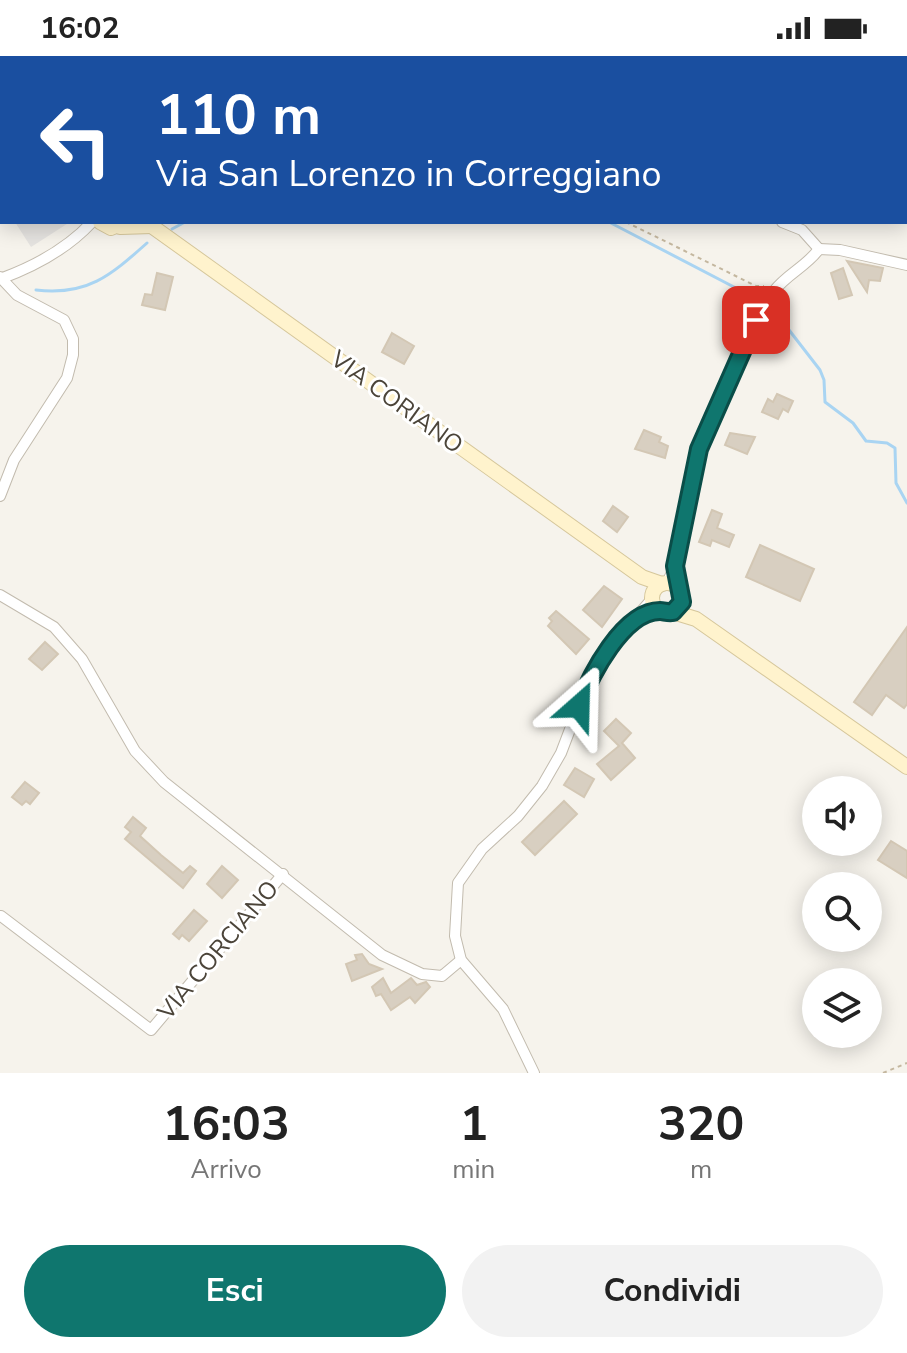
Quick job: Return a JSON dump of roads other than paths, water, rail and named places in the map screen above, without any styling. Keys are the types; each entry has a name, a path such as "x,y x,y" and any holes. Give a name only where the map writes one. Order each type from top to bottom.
{"main road":[{"name":"VIA CORIANO","path":"114,225 149,224 642,577 696,619 907,767"}],"street":[{"name":"VIA CORIANO","path":"79,236 90,224"},
{"path":"787,224 802,230 819,249 907,265"},
{"name":"VIA CORIANO","path":"0,278 24,270 79,236 114,225"},
{"path":"534,1073 503,1009 461,960 455,936 458,883 482,849 518,816 542,786 561,753 588,682 610,647 631,622 666,596 699,449 756,320 778,287 819,249"},
{"path":"0,278 17,295 64,320 73,339 73,355 67,378 14,460 0,496"},
{"name":"VIA CORCIANO","path":"0,595 54,627 82,659 135,751 164,782 382,955 422,974 442,976 461,960"},
{"name":"VIA CORCIANO","path":"1,916 151,1030 283,874"}],"waterway":[{"path":"172,229 181,224"},
{"path":"613,224 757,299"},
{"path":"36,290 70,290 97,281 147,243"},
{"path":"772,308 820,370 824,380 825,402 853,423 866,441 887,443 895,448 896,483 907,503"}]}
